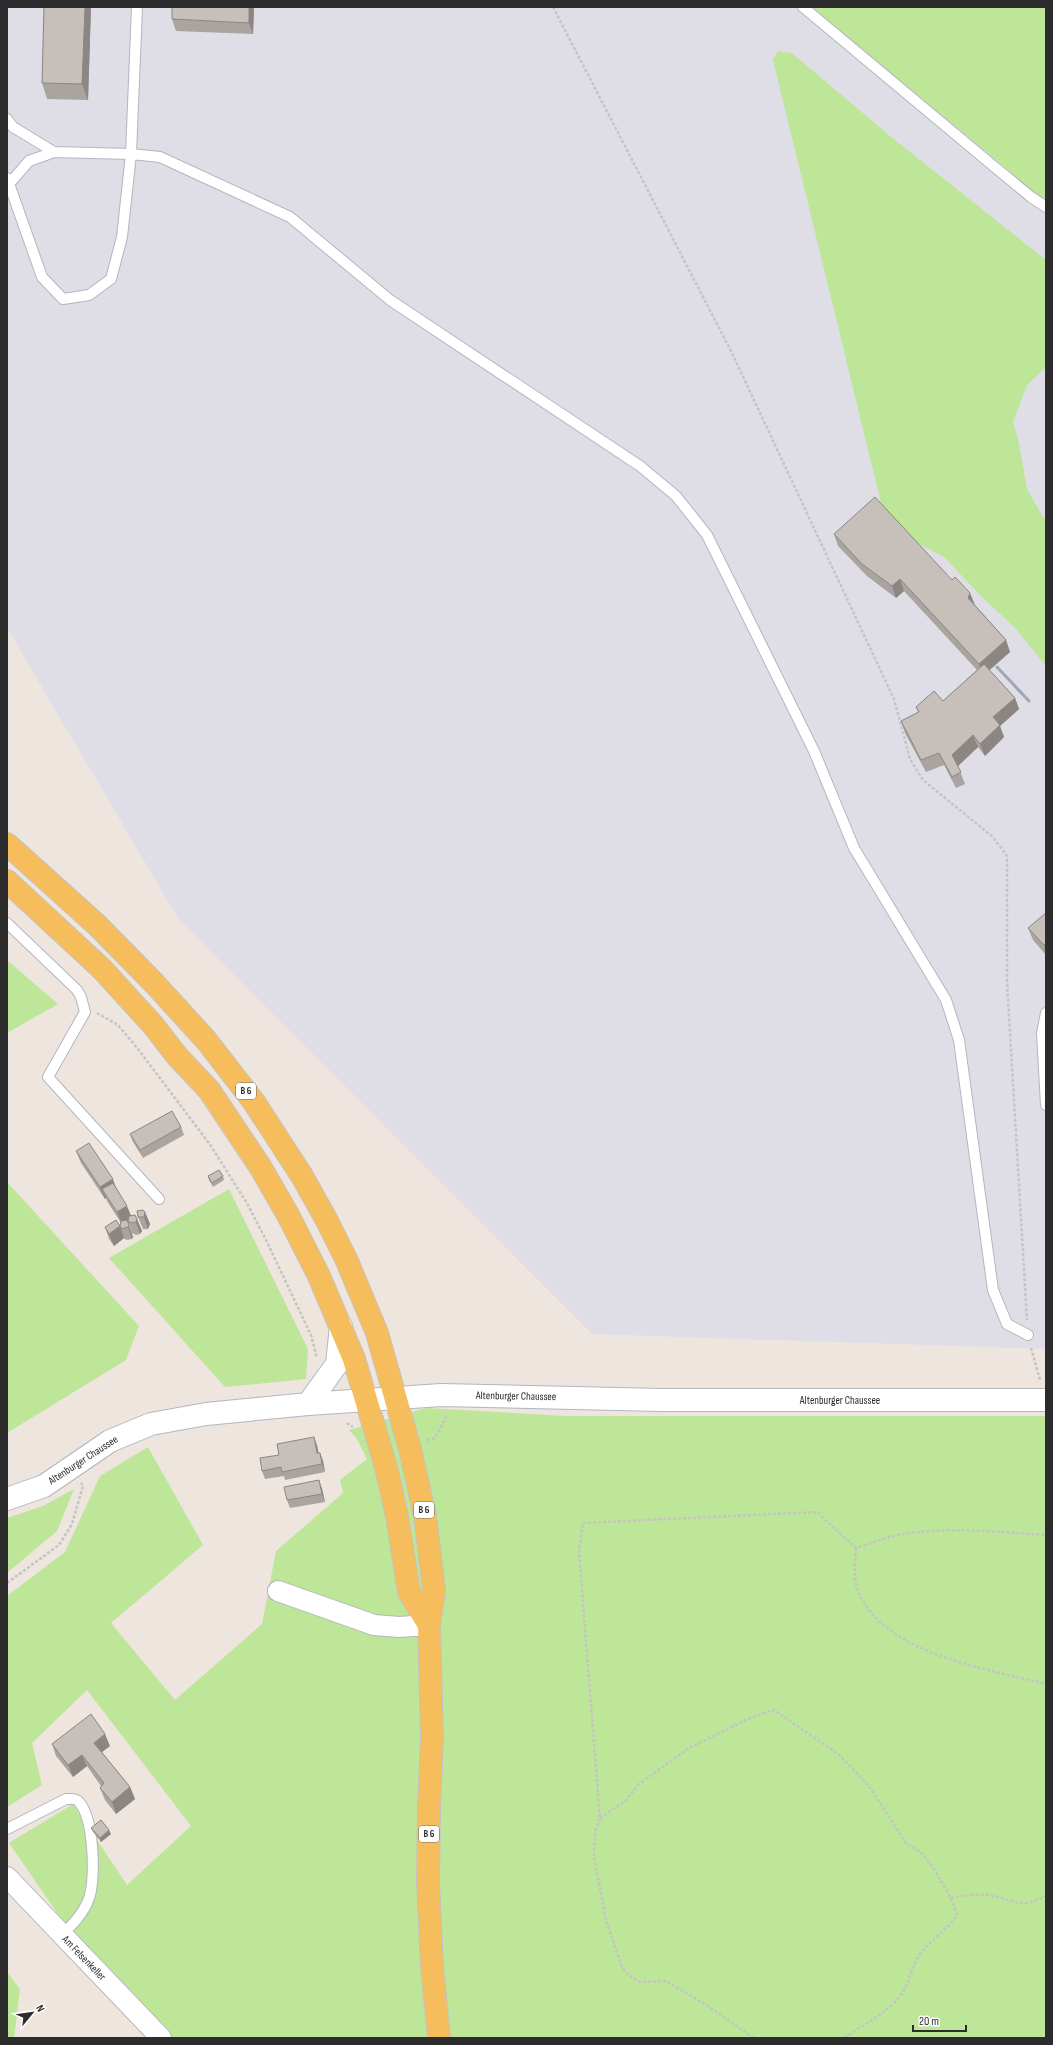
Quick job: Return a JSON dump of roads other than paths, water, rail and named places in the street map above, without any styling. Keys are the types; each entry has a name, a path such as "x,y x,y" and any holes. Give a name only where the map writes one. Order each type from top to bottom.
{"main road":[{"name":"B 6","path":"7,844 97,925 154,984 216,1052 254,1102 302,1176 347,1261 377,1333 410,1449 425,1516 434,1590 429,1625 432,1738 429,1807 429,1889 432,1966 439,2038"},
{"name":"B 6","path":"7,881 102,969 153,1025 177,1056 209,1090 257,1162 288,1215 319,1276 341,1326 351,1408 392,1492 409,1592 429,1625"},
{"name":"B 6","path":"308,1404 333,1373 337,1364 340,1349 341,1326"},
{"name":"Altenburger Chaussee","path":"7,1499 44,1486 110,1441 151,1424 193,1416 308,1404 351,1408 396,1398 457,1395 662,1400 1046,1399"}],"street":[{"path":"278,1591 374,1625 399,1627 429,1625"},
{"name":"Am Felsenkeller","path":"7,1878 161,2038"}],"lane":[{"path":"137,7 131,154 122,237 111,279 89,295 63,298 42,277 8,181 29,161 54,152 131,154 160,157 290,217 390,300 640,466 676,496 707,535 814,750 854,848 946,1000 959,1040 994,1290 1007,1324 1028,1335"},
{"path":"803,7 1031,197 1046,207"},
{"path":"7,119 13,127 54,152"},
{"path":"7,923 77,990 81,997 85,1012 48,1077 159,1199"},
{"path":"1046,1013 1042,1033 1046,1105"},
{"path":"7,1829 66,1799 73,1799 79,1802 90,1828 93,1871 92,1888 86,1906 62,1935"}],"railway":[{"path":"997,667 1029,701"}]}
